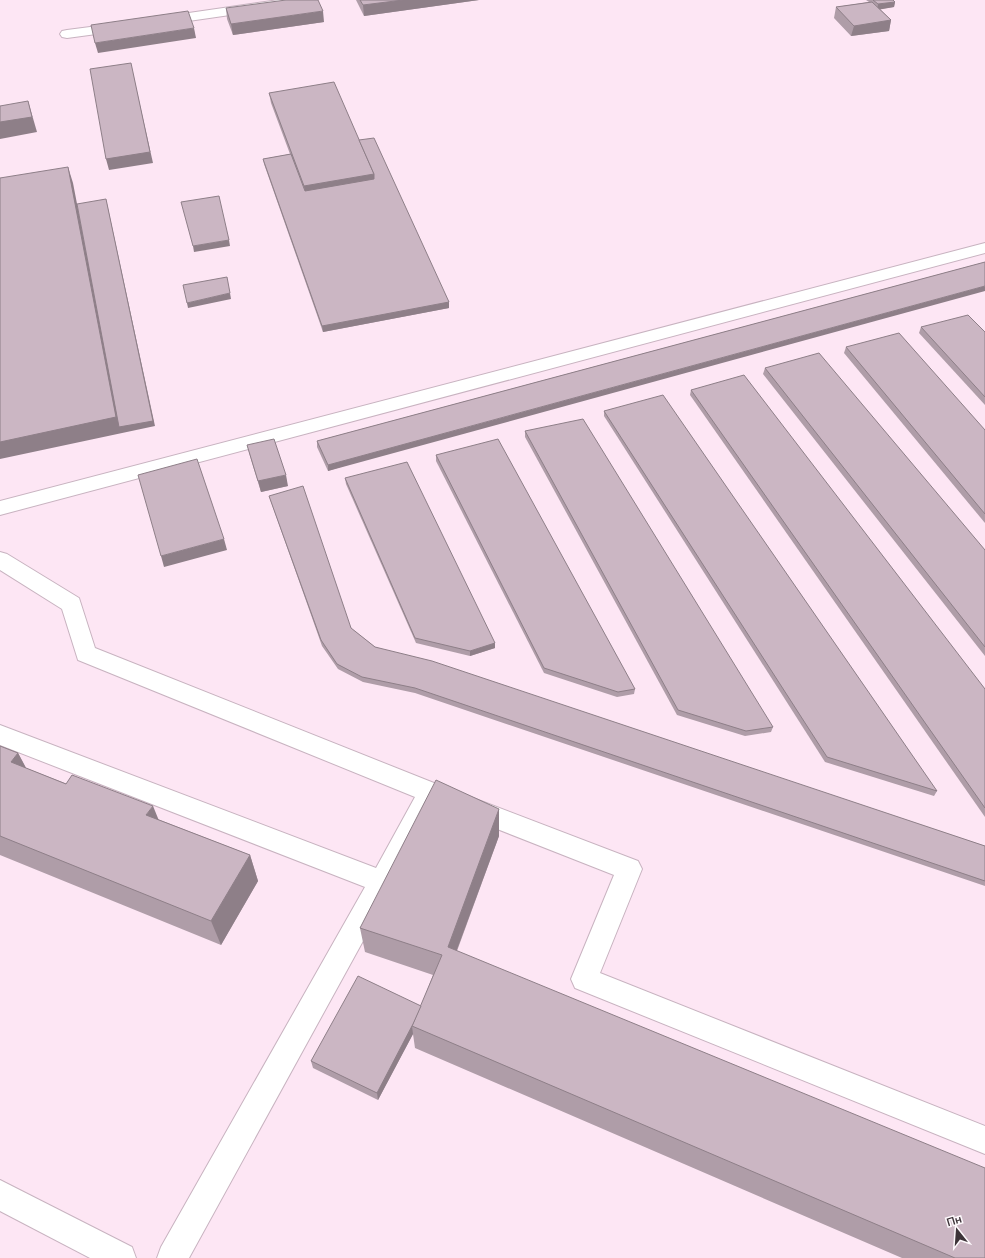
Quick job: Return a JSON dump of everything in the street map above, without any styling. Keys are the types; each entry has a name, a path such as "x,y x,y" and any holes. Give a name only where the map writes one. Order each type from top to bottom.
{"street":[{"path":"67,34 306,0"},
{"path":"0,508 985,248"},
{"path":"0,560 72,604 86,654 430,792 629,869 584,979 985,1140"},
{"path":"0,735 382,882"},
{"path":"172,1258 382,882 430,792"},
{"path":"0,1194 121,1258"}],"building":[{"path":"286,0 318,0 323,11 231,24 226,8"},
{"path":"360,0 403,0 363,5"},
{"path":"873,0 893,0 895,2 878,4"},
{"path":"872,2 891,20 854,26 836,7"},
{"path":"188,11 194,28 95,43 91,25"},
{"path":"131,63 150,152 106,159 90,69"},
{"path":"334,82 374,174 304,186 269,93"},
{"path":"28,101 32,117 0,122 0,106"},
{"path":"374,138 449,302 322,326 263,159 291,154 305,191 374,179 374,174 359,140"},
{"path":"68,167 116,417 0,442 0,178"},
{"path":"219,196 229,240 193,246 181,202"},
{"path":"106,199 153,421 119,427 77,204"},
{"path":"985,262 985,286 328,465 317,441"},
{"path":"227,277 230,293 187,303 183,285"},
{"path":"968,315 985,332 985,397 921,327"},
{"path":"899,333 985,430 985,514 846,347"},
{"path":"819,353 985,550 985,647 765,368"},
{"path":"744,375 985,689 985,808 691,390"},
{"path":"663,395 937,791 827,757 604,411"},
{"path":"583,419 773,727 746,731 678,710 525,431"},
{"path":"274,439 286,475 258,481 247,445"},
{"path":"498,439 635,689 618,692 544,668 436,455"},
{"path":"197,459 224,539 161,556 138,475"},
{"path":"407,462 495,643 470,651 415,638 345,478"},
{"path":"303,486 351,628 375,647 432,661 985,846 985,881 415,688 362,677 337,664 321,640 269,496"},
{"path":"0,746 18,753 11,762 66,784 72,775 153,806 146,815 250,855 211,921 0,836"},
{"path":"436,780 499,809 448,947 985,1168 985,1258 955,1258 412,1026 442,955 360,928"},
{"path":"358,976 421,1006 377,1093 311,1061"}]}
